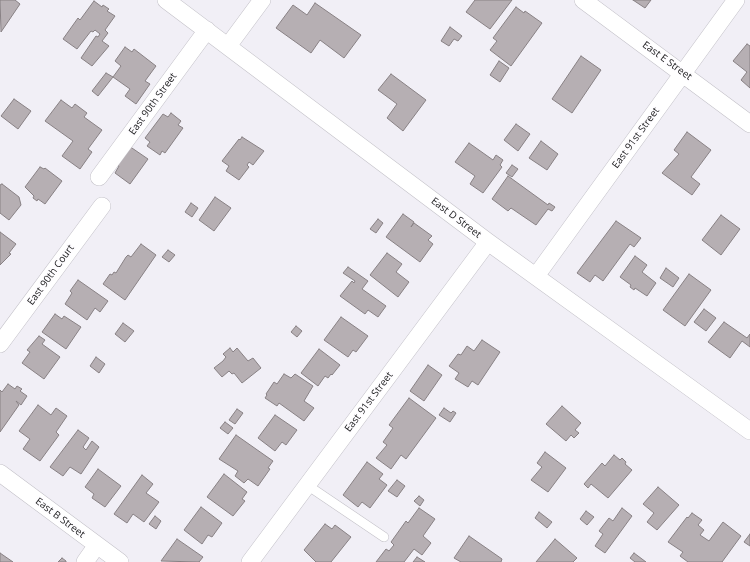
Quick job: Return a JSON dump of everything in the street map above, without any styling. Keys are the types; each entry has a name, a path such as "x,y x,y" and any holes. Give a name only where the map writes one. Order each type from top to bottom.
{"street":[{"name":"East D Street","path":"166,0 488,242 750,431"},
{"path":"228,46 262,0"},
{"name":"East E Street","path":"583,0 750,124"},
{"name":"East 91st Street","path":"536,276 736,0"},
{"name":"East 90th Street","path":"99,177 207,30"},
{"name":"East 90th Court","path":"0,344 102,206"},
{"name":"East 91st Street","path":"250,562 488,242"},
{"name":"East B Street","path":"0,473 120,562"},
{"path":"85,562 97,545"}],"lane":[{"path":"307,485 384,537"}],"building":[{"path":"0,0 15,0 20,4 1,32"},
{"path":"475,0 512,0 490,29 466,12"},
{"path":"633,0 651,0 645,8"},
{"path":"94,1 102,7 103,5 109,9 107,11 115,16 105,30 108,33 102,41 109,46 92,66 81,58 96,36 98,37 100,34 95,30 93,32 91,31 77,49 63,39 78,18 80,20"},
{"path":"315,3 361,35 344,58 320,40 311,53 276,28 293,5 307,15"},
{"path":"516,7 524,13 525,11 542,23 511,66 490,50 497,41 493,38"},
{"path":"450,27 462,36 458,41 454,39 449,46 441,41"},
{"path":"747,44 750,46 750,88 741,80 747,72 733,61"},
{"path":"125,47 132,52 134,49 156,66 145,81 150,84 136,104 125,96 130,89 113,77 121,66 115,61"},
{"path":"581,56 601,70 572,113 552,99"},
{"path":"499,61 509,68 500,82 490,75"},
{"path":"106,73 113,77 98,96 92,91"},
{"path":"391,74 426,100 403,131 387,118 397,104 378,90"},
{"path":"14,99 31,111 18,129 1,116"},
{"path":"61,100 72,108 75,104 87,113 84,117 102,130 88,149 92,152 80,169 62,156 73,141 45,121"},
{"path":"171,113 181,121 178,125 183,128 165,153 162,151 160,155 147,146 150,142 145,138 163,114 168,117"},
{"path":"516,124 530,134 518,151 504,140"},
{"path":"687,132 711,150 691,177 700,184 692,195 662,173 679,154 674,150"},
{"path":"242,137 264,151 253,165 249,162 247,165 249,167 239,180 226,171 229,166 222,161"},
{"path":"541,141 558,154 547,170 529,158"},
{"path":"469,143 493,160 496,155 503,160 500,165 502,167 483,193 470,184 475,176 455,162"},
{"path":"129,146 148,159 130,184 115,173 119,166 116,164"},
{"path":"512,165 518,169 512,177 506,173"},
{"path":"40,167 45,168 62,181 45,204 38,199 37,201 33,198 34,196 25,187"},
{"path":"508,176 548,205 549,203 555,207 552,211 548,209 536,225 511,208 508,211 492,199"},
{"path":"2,184 19,197 21,205 9,220 0,213 0,185"},
{"path":"215,197 231,208 214,231 199,220"},
{"path":"191,203 198,208 192,217 185,212"},
{"path":"403,214 414,222 411,227 414,223 432,236 428,240 433,244 420,262 386,237"},
{"path":"721,215 740,229 721,255 702,240"},
{"path":"378,219 383,223 376,233 370,229"},
{"path":"616,221 641,238 634,247 630,244 603,281 595,275 590,282 577,273"},
{"path":"0,232 16,244 9,253 11,254 0,265"},
{"path":"141,244 156,255 125,300 103,284 110,274 112,275 114,272 116,273 126,257 128,255 131,257"},
{"path":"168,250 175,255 169,262 162,257"},
{"path":"387,253 402,264 396,272 409,282 398,297 370,275"},
{"path":"635,256 647,265 642,272 656,283 647,296 635,288 634,290 630,287 631,285 620,277"},
{"path":"348,267 368,281 362,289 386,306 378,317 368,310 365,314 340,296 352,281 354,283 355,281 343,273"},
{"path":"666,268 679,278 673,287 660,278"},
{"path":"689,274 711,290 685,326 663,310"},
{"path":"78,280 108,301 100,312 95,308 87,320 65,304 72,293 70,291"},
{"path":"704,309 716,318 706,331 694,322"},
{"path":"55,314 62,319 64,316 81,327 66,349 42,332"},
{"path":"341,317 368,336 356,352 353,350 348,357 324,340"},
{"path":"724,322 747,338 750,334 750,347 742,341 730,358 708,342"},
{"path":"123,323 134,331 125,342 115,334"},
{"path":"296,326 302,331 297,337 291,332"},
{"path":"39,336 45,340 42,344 60,357 44,379 22,363 30,352 27,350"},
{"path":"482,340 500,352 478,385 472,381 468,387 455,379 459,373 449,366 458,354 461,355 467,346 474,351"},
{"path":"230,348 233,352 237,348 248,361 253,358 261,368 242,383 234,373 232,374 229,371 222,377 214,368 223,361 226,357 223,354"},
{"path":"319,349 340,365 328,378 325,376 318,386 301,373"},
{"path":"96,357 105,364 99,373 90,366"},
{"path":"428,365 442,375 424,401 410,391"},
{"path":"284,374 291,378 295,374 313,386 304,401 314,408 304,421 279,403 277,406 265,398 274,382 277,384"},
{"path":"8,384 15,389 17,386 22,389 20,391 27,396 21,405 16,401 19,405 0,432 0,390 2,392"},
{"path":"409,398 436,418 406,459 401,455 391,469 376,458 387,445 383,442 393,428 389,425"},
{"path":"38,405 51,415 56,408 67,416 56,432 59,435 40,461 23,449 30,439 19,431"},
{"path":"562,406 581,423 575,430 579,433 574,438 571,435 566,441 546,424"},
{"path":"444,408 451,413 453,411 456,413 450,422 439,415"},
{"path":"237,409 243,413 235,424 229,420"},
{"path":"275,415 297,430 286,445 282,442 275,451 258,438"},
{"path":"225,422 233,428 228,434 220,428"},
{"path":"78,430 89,438 83,447 86,450 92,441 99,447 81,474 70,467 63,476 50,467"},
{"path":"236,435 273,461 268,468 270,469 258,486 248,479 244,483 235,476 238,471 219,459"},
{"path":"545,452 566,468 548,492 531,480 542,467 537,463"},
{"path":"614,455 620,460 622,458 626,462 625,464 632,470 608,498 591,484 588,488 584,484 602,463 605,466"},
{"path":"367,462 383,474 379,479 387,485 370,508 362,502 358,507 343,495"},
{"path":"98,469 121,486 105,507 92,498 94,494 85,487"},
{"path":"224,474 247,492 242,499 245,501 233,516 207,497"},
{"path":"142,475 153,484 146,493 159,502 144,522 133,514 127,523 114,514"},
{"path":"397,480 405,486 397,497 388,491"},
{"path":"658,487 679,505 657,530 647,522 654,513 643,504"},
{"path":"419,496 424,500 420,506 414,501"},
{"path":"201,507 222,523 212,537 208,535 202,544 184,530"},
{"path":"419,508 435,519 423,536 431,543 422,555 414,549 404,562 376,562 386,549 389,551 394,545 391,542 406,521 408,523"},
{"path":"622,508 632,516 605,553 595,546 603,534 599,531 609,518 613,521"},
{"path":"586,511 594,517 587,525 580,519"},
{"path":"539,512 552,522 547,528 535,518"},
{"path":"692,513 702,520 698,525 704,530 700,535 709,541 723,522 741,536 722,562 688,562 680,556 683,552 668,542 687,517 688,518"},
{"path":"155,516 161,521 156,529 149,524"},
{"path":"325,524 332,529 335,525 351,537 331,562 316,562 304,550"},
{"path":"750,534 750,546 744,542"},
{"path":"469,536 502,559 501,562 461,562 454,558"},
{"path":"177,539 203,557 199,562 161,561"},
{"path":"555,539 577,558 573,562 536,562"},
{"path":"0,553 13,562 0,562"},
{"path":"634,553 646,562 635,562 630,558"},
{"path":"417,557 425,562 413,562"},
{"path":"62,558 66,562 58,562"}]}
